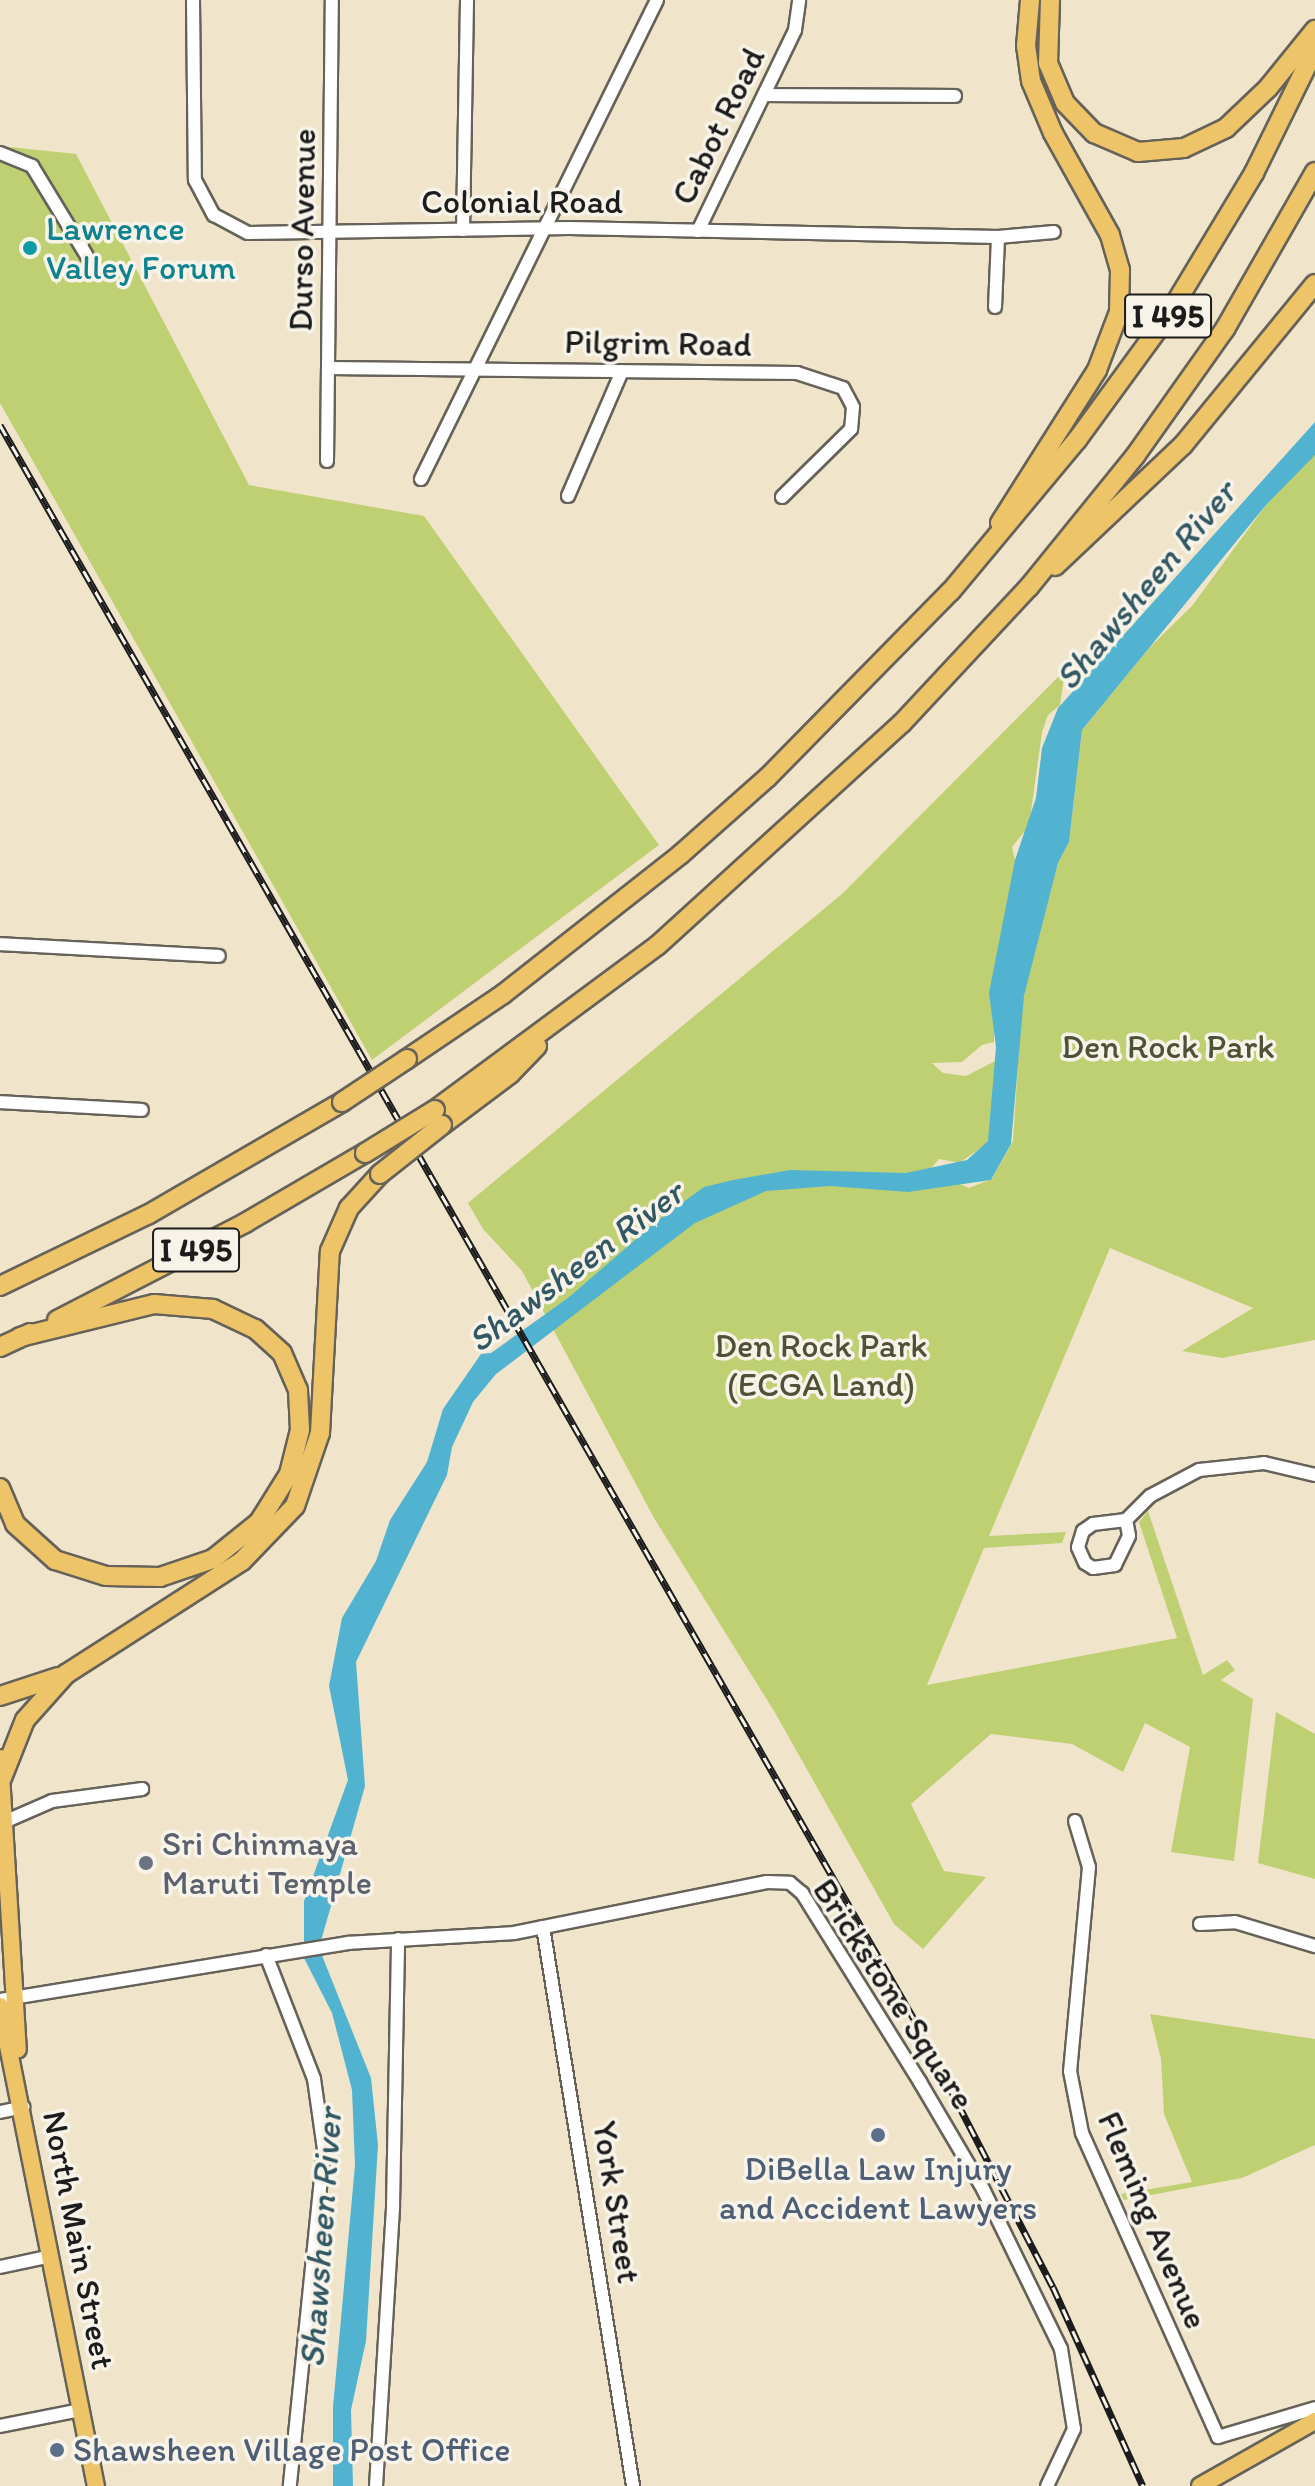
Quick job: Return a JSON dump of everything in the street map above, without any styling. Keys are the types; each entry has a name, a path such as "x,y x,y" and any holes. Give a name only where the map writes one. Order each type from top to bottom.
{"highway":[{"path":"982,556 1097,370 1119,312 1120,270 1110,235 1053,133 1031,81 1026,46 1030,0"},
{"path":"1050,0 1048,63 1065,103 1094,133 1138,152 1184,148 1226,128 1268,88 1315,30"},
{"name":"I 495","path":"0,1286 201,1186 342,1102 502,995 681,854 844,702 982,556 1077,440 1169,314 1254,173 1315,49"},
{"name":"I 495","path":"0,1347 183,1257 365,1153 438,1118 510,1074 557,1023 726,888 849,774 1036,578 1113,485 1225,329 1315,172"},
{"path":"1036,578 1086,542 1159,471 1315,284"},
{"path":"0,1696 66,1674 242,1561 295,1506 320,1433 330,1251 349,1208 438,1118"},
{"path":"0,1488 15,1524 55,1560 106,1576 160,1577 213,1559 259,1522 289,1474 300,1430 298,1390 282,1353 255,1329 213,1309 154,1304 20,1337"},
{"path":"2,1778 25,1720 66,1674"}],"main road":[{"name":"North Main Street","path":"0,1758 4,1822 5,2001 96,2486"},
{"path":"1200,2486 1315,2421"}],"street":[{"name":"Colonial Road","path":"193,0 192,164 203,198 214,215 248,233 545,229 998,237 1054,232"},
{"name":"Durso Avenue","path":"327,461 332,0"},
{"path":"463,230 467,0"},
{"path":"421,479 657,0"},
{"name":"Cabot Road","path":"698,231 795,30 799,0"},
{"path":"764,95 955,96"},
{"path":"0,153 32,166 87,256"},
{"path":"995,307 998,237"},
{"name":"Pilgrim Road","path":"328,368 797,373 843,388 853,407 851,429 782,497"},
{"path":"568,496 622,371"},
{"path":"0,944 219,956"},
{"path":"0,1102 142,1110"},
{"path":"1126,1520 1129,1536 1115,1565 1093,1568 1085,1563 1078,1547 1083,1531 1093,1524 1126,1520 1173,1482 1218,1465 1264,1463 1315,1475"},
{"path":"4,1822 52,1801 142,1789"},
{"name":"Fleming Avenue","path":"1075,1821 1089,1867 1070,2071 1082,2133 1218,2437 1315,2408"},
{"name":"Brickstone Square","path":"5,2001 282,1952 348,1943 543,1927 767,1882 790,1883 802,1893 983,2189 1061,2349 1074,2429 1047,2486"},
{"path":"1200,1924 1235,1922 1315,1946"},
{"name":"York Street","path":"543,1927 633,2486"},
{"path":"376,2486 393,2206 398,1939"},
{"path":"266,1955 314,2079 324,2149 290,2486"},
{"path":"0,2112 23,2107"},
{"path":"0,2267 51,2256"},
{"path":"0,2426 81,2410"}],"green space":[{"path":"0,146 76,154 249,485 424,516 659,845 372,1060 0,403"},
{"name":"Den Rock Park (ECGA Land)","path":"1315,454 1315,1340 1222,1358 1182,1351 1253,1308 1110,1248 989,1536 1066,1532 1062,1543 984,1548 927,1685 1177,1638 1139,1522 1148,1511 1203,1675 1227,1660 1235,1670 1221,1680 1253,1699 1234,1861 1171,1852 1190,1747 1145,1723 1123,1772 1072,1744 991,1734 911,1804 944,1871 986,1877 923,1949 894,1924 774,1711 654,1518 522,1271 483,1229 468,1203 842,894 1065,670 1060,705 1048,715 1042,732 1029,826 1012,847 1017,869 994,971 994,1042 982,1045 962,1062 932,1063 943,1073 966,1076 997,1060 992,1140 959,1163 939,1159 929,1171 969,1188 992,1179 1013,1141 1022,1001 1058,863 1069,842 1082,730 1150,647 1192,606 1266,505"},
{"path":"1276,1712 1315,1734 1315,1879 1258,1863"},
{"path":"1150,2014 1315,2039 1315,2145 1242,2178 1124,2200 1121,2194 1192,2182 1164,2114 1161,2059"}],"water":[{"name":"Shawsheen River","path":"1315,422 1315,455 1266,505 1082,730 1069,842 1058,863 1024,996 1011,1144 991,1180 908,1192 830,1186 766,1191 695,1223 496,1374 473,1402 452,1447 447,1475 356,1662 365,1786 319,1948 371,2078 378,2145 366,2341 351,2410 353,2486 333,2486 333,2407 355,2165 352,2090 332,2013 304,1958 304,1901 348,1780 329,1686 342,1618 376,1561 390,1520 427,1462 443,1409 481,1354 491,1353 568,1298 657,1221 704,1187 790,1170 906,1173 967,1160 988,1141 996,1047 989,993 1015,860 1036,798 1042,748 1058,708"}],"railway":[{"path":"0,425 914,2019 1053,2287 1143,2486"}],"place":[{"name":"Lawrence Valley Forum","path":"30,248"},
{"name":"Sri Chinmaya Maruti Temple","path":"146,1863"},
{"name":"DiBella Law Injury and Accident Lawyers","path":"878,2135"},
{"name":"Shawsheen Village Post Office","path":"57,2450"}],"park label":[{"name":"Den Rock Park","path":"1168,1047"}]}
